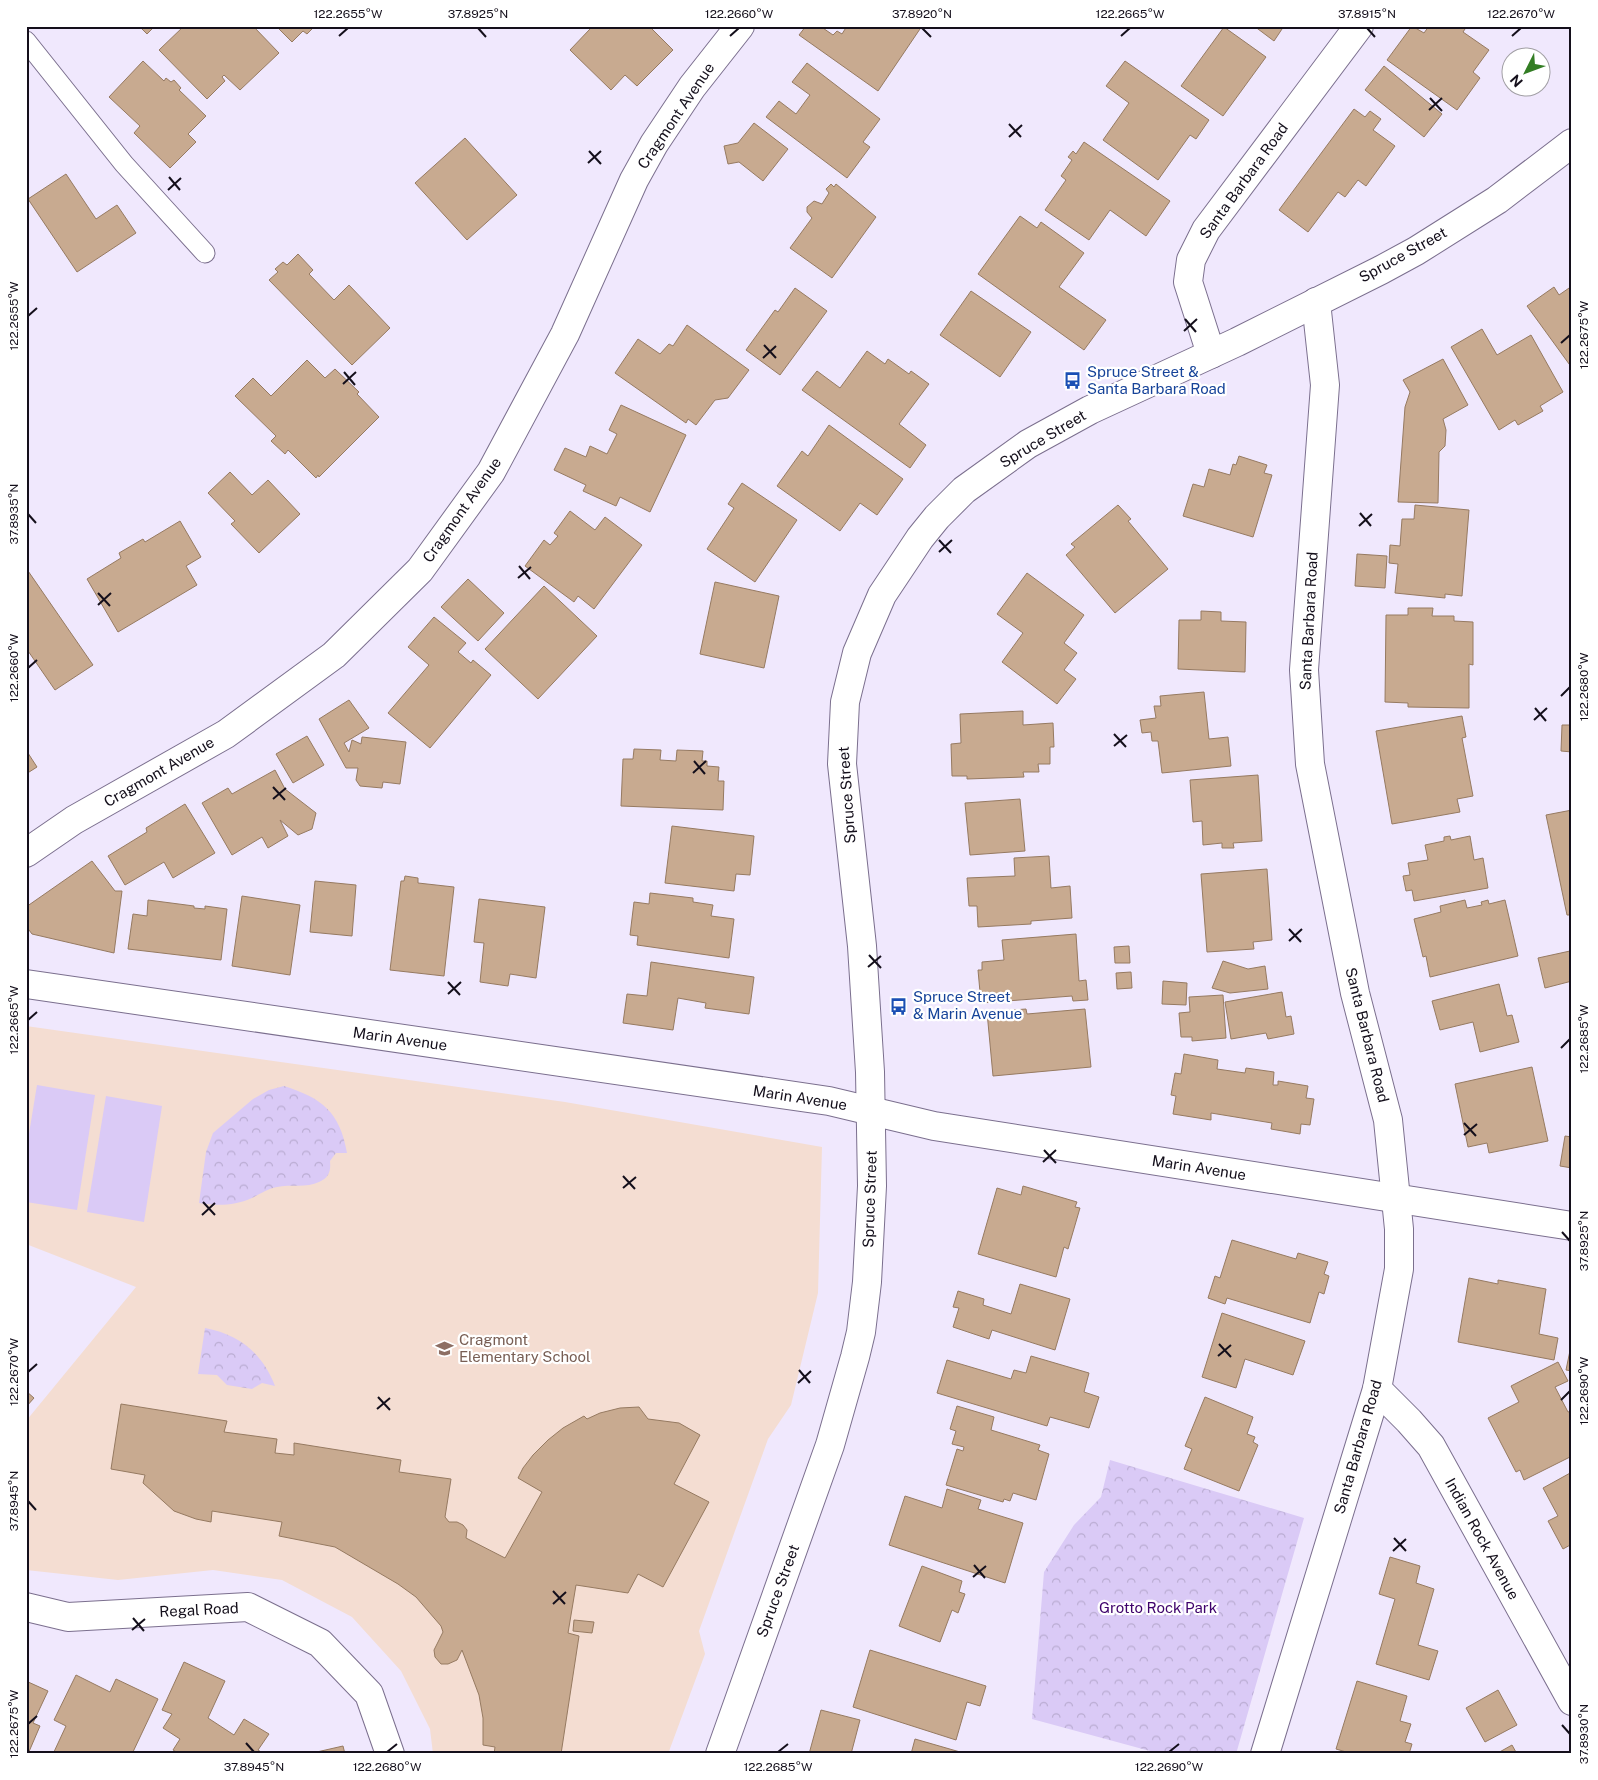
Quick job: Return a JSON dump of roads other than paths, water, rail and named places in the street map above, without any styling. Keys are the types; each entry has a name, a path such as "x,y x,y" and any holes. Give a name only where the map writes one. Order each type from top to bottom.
{"street":[{"name":"Cragmont Avenue","path":"26,853 74,820 226,734 334,655 420,570 491,472 564,334 634,180 654,144 692,87 740,26"},
{"name":"Santa Barbara Road","path":"1210,354 1188,282 1191,260 1206,230 1358,26"},
{"name":"Spruce Street","path":"720,1754 830,1445 861,1332 867,1282 872,1186 870,1111 866,992 842,764 845,702 857,653 882,595 920,538 964,490 1028,444 1090,410 1210,354 1381,270 1497,200 1572,143"},
{"name":"Santa Barbara Road","path":"1265,1754 1376,1389 1399,1269 1400,1237 1388,1120 1355,992 1310,764 1304,670 1325,384 1316,302"},
{"name":"Marin Avenue","path":"26,984 829,1101 944,1128 1572,1226"},
{"name":"Indian Rock Avenue","path":"1376,1389 1409,1421 1430,1446 1572,1701"},
{"name":"Regal Road","path":"26,1607 68,1616 248,1607 320,1642 369,1694 390,1754"}],"lane":[{"path":"26,41 124,164 205,253"}],"place":[{"name":"Spruce Street & Santa Barbara Road","path":"1073,381"},
{"name":"Spruce Street & Marin Avenue","path":"899,1006"},
{"name":"Cragmont Elementary School","path":"445,1349"}],"park label":[{"name":"Grotto Rock Park","path":"1158,1608"}]}
